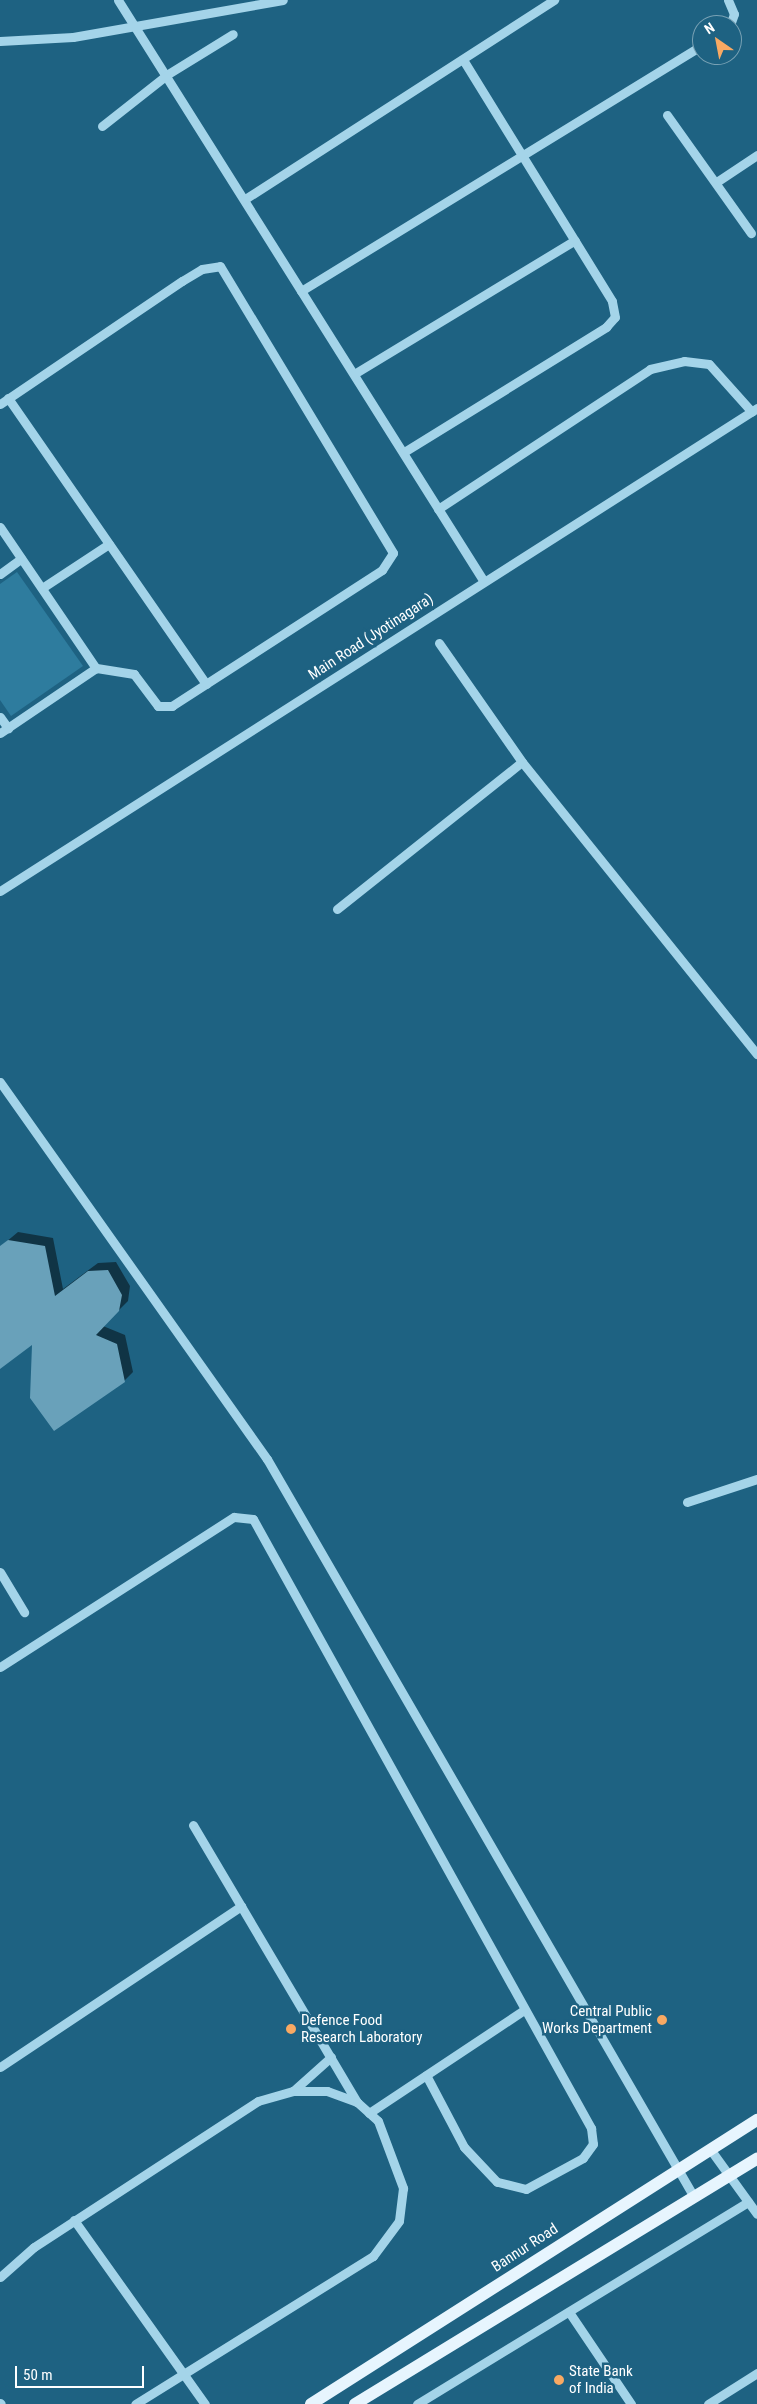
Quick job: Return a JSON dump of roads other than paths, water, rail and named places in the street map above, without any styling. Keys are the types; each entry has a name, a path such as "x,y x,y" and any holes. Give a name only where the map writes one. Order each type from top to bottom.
{"main road":[{"name":"Bannur Road","path":"311,2404 757,2120"},
{"path":"355,2404 757,2159"}],"street":[{"path":"118,0 168,74 483,580"},
{"path":"0,41 73,37 279,0"},
{"path":"245,199 554,0"},
{"path":"728,0 734,15"},
{"path":"102,126 168,74 233,34"},
{"path":"302,290 523,158 692,51"},
{"path":"404,452 611,322 615,310 612,301 575,240 463,60"},
{"path":"667,115 718,181 751,233"},
{"path":"718,181 757,155"},
{"path":"354,374 575,240"},
{"path":"0,717 4,731 96,668 134,674 158,706 165,708 206,684 382,570 393,552 220,266 202,269 182,281 4,401 109,544 206,684"},
{"path":"438,509 650,369 684,360 709,364 754,410"},
{"name":"Main Road (Jyotinagara)","path":"0,890 483,580 754,410"},
{"path":"0,528 96,668"},
{"path":"42,588 109,544"},
{"path":"0,574 21,559"},
{"path":"439,643 522,762 757,1054"},
{"path":"337,910 522,762"},
{"path":"0,1082 267,1459 694,2196"},
{"path":"687,1502 757,1479"},
{"path":"0,1667 234,1517 253,1519 591,2128 593,2144 583,2158 526,2188 496,2182 464,2147 426,2075"},
{"path":"0,1572 24,1612"},
{"path":"135,2404 373,2256 399,2221 403,2188 394,2154 370,2113 357,2102 193,1825"},
{"path":"0,2068 241,1906"},
{"path":"370,2113 524,2010"},
{"path":"293,2091 331,2058"},
{"path":"0,2277 74,2220 222,2121 258,2101 293,2091 327,2091 357,2102"},
{"path":"710,2149 757,2214"},
{"path":"417,2404 748,2202"},
{"path":"74,2220 186,2374 205,2404"},
{"path":"569,2312 631,2404"},
{"path":"708,2404 757,2373"}],"place":[{"name":"Central Public Works Department","path":"662,2020"},
{"name":"Defence Food Research Laboratory","path":"291,2029"},
{"name":"State Bank of India","path":"559,2380"}]}
